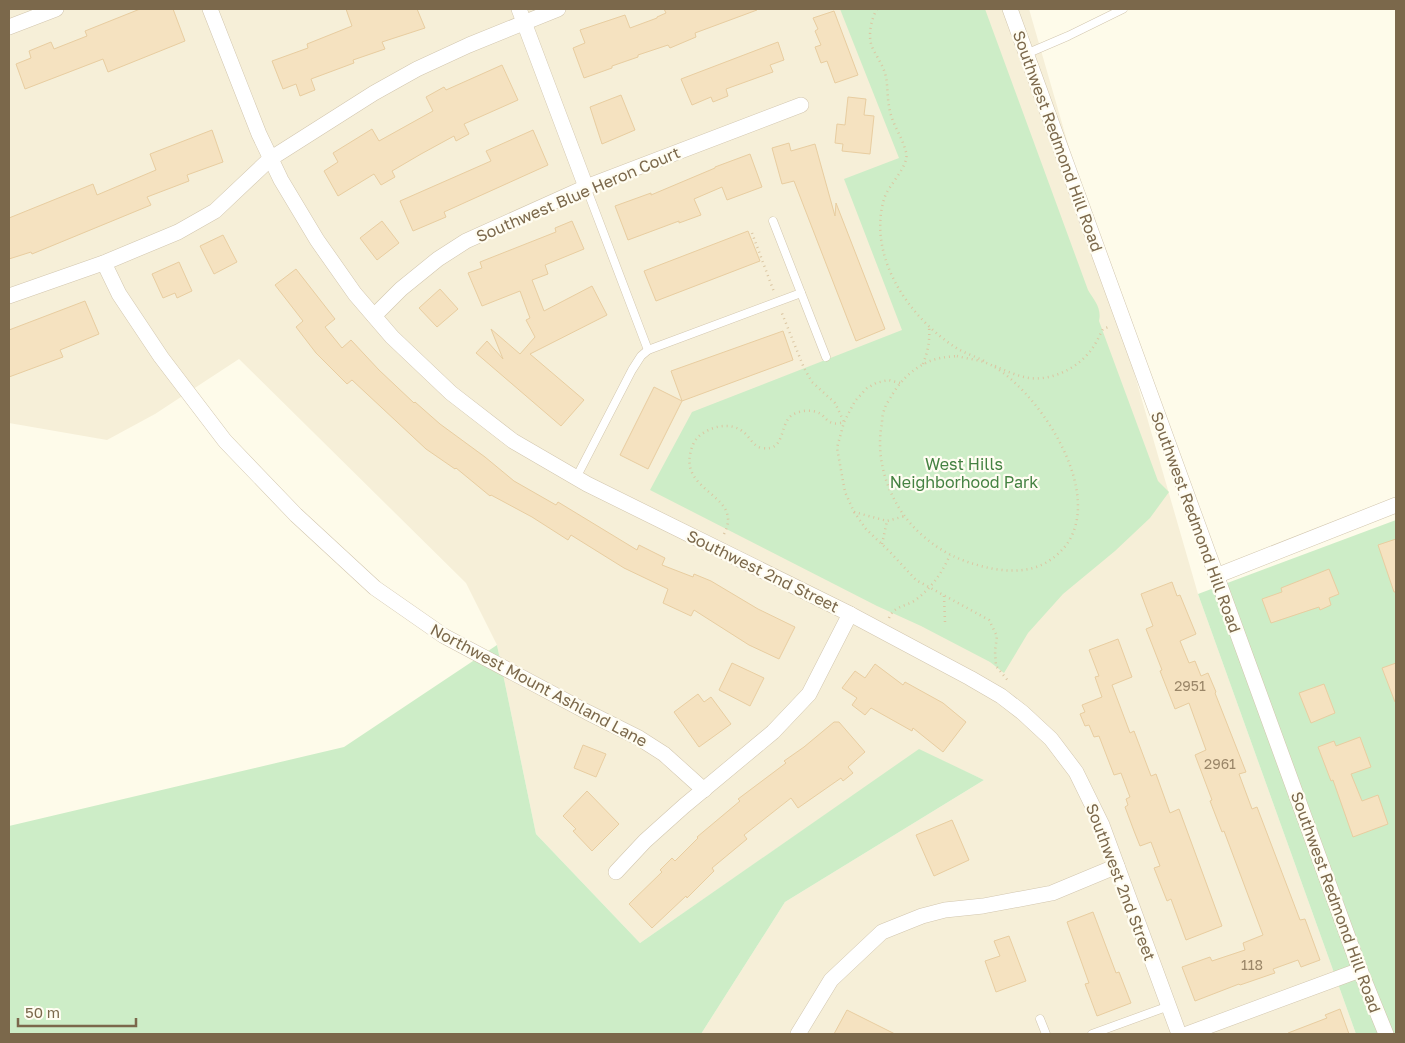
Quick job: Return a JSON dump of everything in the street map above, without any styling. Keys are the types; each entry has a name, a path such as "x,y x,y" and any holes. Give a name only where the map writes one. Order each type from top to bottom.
{"street":[{"path":"9,26 56,9"},
{"name":"Southwest 2nd Street","path":"210,9 246,105 270,159 318,240 355,294 392,337 451,393 513,441 576,478 850,614 970,678 1001,696 1051,739 1076,772 1102,825 1179,1034"},
{"path":"9,296 104,263 178,232 215,211 270,159 334,118 416,70 521,15 558,9"},
{"name":"Southwest Redmond Hill Road","path":"1010,9 1360,970 1386,1034"},
{"path":"521,15 586,187"},
{"name":"Southwest Blue Heron Court","path":"374,316 401,289 438,259 466,241 586,187 801,105"},
{"name":"Northwest Mount Ashland Lane","path":"104,263 119,294 161,357 225,441 296,515 375,588 444,636 639,738 664,754 704,790"},
{"path":"1216,576 1396,506"},
{"path":"616,872 645,842 773,732 809,694 850,614"},
{"path":"798,1034 831,980 882,932 922,916 945,910 983,906 1052,893 1117,866"},
{"path":"1187,1034 1360,970"}],"lane":[{"path":"1026,54 1123,9"},
{"path":"586,187 648,350"},
{"path":"773,221 826,357"},
{"path":"576,478 632,370 641,356 648,350 801,293"},
{"path":"1092,1034 1169,1006"},
{"path":"1040,1019 1046,1034"}],"path":[{"path":"877,9 871,25 872,47 883,65 887,81 888,106 907,154 906,162 891,183 884,198 880,215 880,234 891,275 912,308 929,326 958,348 1016,375 1031,378 1060,374 1081,362 1092,349 1103,329 1124,322"},
{"path":"752,233 804,368 812,382 835,403 844,422"},
{"path":"923,364 930,340 929,326"},
{"path":"957,356 991,364 1013,381 1032,400 1050,424 1063,446 1073,477 1077,500 1076,528 1066,546 1047,563 1020,571 994,569 963,562 944,552 921,534 905,516 894,499 884,475 880,455 879,434 884,409 907,375 923,364 935,359 957,356"},
{"path":"900,383 888,380 867,388 856,400 844,422 837,448 845,492 854,512 866,530 916,580 989,620 997,636 996,666 1011,683"},
{"path":"717,548 728,527 726,511 721,501 703,488 691,472 689,458 692,445 697,438 706,430 719,426 731,426 742,431 756,446 770,448 778,443 782,436 784,425 791,416 801,412 811,410 835,424 844,422"},
{"path":"854,512 886,522 905,516"},
{"path":"882,544 886,522"},
{"path":"882,631 892,611 914,601 929,587 944,570 950,555"},
{"path":"944,596 945,622"}],"shaded area":[{"path":"9,9 1029,9 1198,594 1356,1034 701,1034 785,902 984,780 919,750 640,943 536,834 497,645 466,583 239,359 155,414 107,440 9,423"}],"green space":[{"name":"West Hills Neighborhood Park","path":"840,9 985,9 1088,290 1098,308 1099,321 1158,481 1169,492 1150,518 1115,551 1063,594 1028,633 1004,673 990,662 921,626 877,606 650,490 692,412 902,330 844,179 899,158"},
{"path":"1396,520 1396,1034 1356,1034 1198,594"},
{"path":"497,645 536,834 640,943 919,749 984,780 785,902 701,1034 9,1034 9,826 344,747"}],"building":[{"path":"140,9 173,9 185,41 108,72 103,59 25,89 16,64 31,58 29,51 51,42 54,49 87,36 85,31"},
{"path":"346,9 417,9 425,28 382,42 385,49 353,60 354,63 311,79 315,90 300,96 296,84 283,89 272,61 308,48 307,44 352,26"},
{"path":"664,9 757,10 695,33 696,37 670,48 668,45 638,55 638,57 584,78 573,48 585,43 580,30 625,15 630,28 666,13"},
{"path":"834,11 858,75 835,83 827,61 821,63 815,47 821,45 815,31 818,29 813,18"},
{"path":"778,42 784,60 770,65 773,72 726,89 728,96 713,102 711,97 692,105 681,79"},
{"path":"502,65 518,100 464,124 469,134 456,141 454,136 421,154 392,171 395,177 381,185 374,174 338,196 324,171 338,162 333,153 372,129 379,141 433,111 426,97 444,87 446,90"},
{"path":"621,95 635,130 602,144 590,107"},
{"path":"848,97 866,99 864,115 874,116 870,154 842,151 843,144 835,143 837,124 845,125"},
{"path":"212,130 223,162 187,175 189,181 147,197 151,205 32,254 31,252 9,259 9,218 93,184 97,195 156,170 150,154"},
{"path":"533,130 548,165 444,212 446,217 413,231 400,201 491,161 486,151"},
{"path":"789,143 791,151 815,144 835,216 836,203 885,329 856,341 794,181 782,184 772,148"},
{"path":"750,154 762,187 727,200 722,187 694,199 701,215 628,240 615,206 651,193 651,195"},
{"path":"382,221 399,243 377,260 360,238"},
{"path":"572,221 584,249 545,265 548,274 532,280 544,311 592,286 607,315 530,354 584,400 561,426 476,353 487,341 503,359 491,329 520,354 535,337 526,320 530,318 520,291 482,306 468,273 482,268 480,262 556,232 555,228"},
{"path":"748,231 760,261 656,301 644,271"},
{"path":"223,235 237,262 214,274 200,246"},
{"path":"179,262 192,291 177,298 175,293 163,298 152,274"},
{"path":"296,269 335,319 325,327 342,348 351,340 414,403 514,481 556,505 558,502 637,550 639,545 665,558 662,565 693,577 694,574 711,581 758,609 795,627 779,659 749,645 694,610 691,616 663,603 668,589 624,568 571,535 568,540 532,517 490,496 456,468 426,449 352,380 347,384 316,353 296,327 303,321 275,285"},
{"path":"440,289 458,309 437,327 419,308"},
{"path":"85,301 99,334 60,350 63,357 9,377 9,330"},
{"path":"783,331 793,360 682,401 671,371"},
{"path":"654,387 682,401 648,469 620,455"},
{"path":"1396,539 1396,592 1394,592 1378,545"},
{"path":"1329,569 1339,594 1329,598 1331,605 1320,610 1319,607 1271,623 1262,599 1282,592 1281,588"},
{"path":"1172,582 1177,596 1180,595 1196,634 1180,641 1189,663 1195,661 1201,676 1208,673 1246,772 1239,774 1252,809 1257,807 1300,920 1305,919 1320,960 1301,967 1298,960 1273,969 1275,973 1239,984 1195,1001 1182,967 1210,957 1212,961 1245,950 1243,943 1263,935 1224,831 1222,832 1210,801 1212,800 1195,755 1206,750 1189,703 1175,709 1146,629 1153,626 1141,594"},
{"path":"1118,639 1132,677 1112,685 1130,733 1134,731 1151,776 1156,774 1170,813 1179,809 1222,926 1186,940 1171,899 1167,901 1154,868 1160,866 1151,842 1140,846 1134,831 1125,807 1128,805 1126,799 1130,797 1121,773 1114,775 1099,736 1094,737 1089,725 1085,726 1080,714 1085,712 1082,705 1102,697 1095,677 1099,676 1089,650"},
{"path":"732,663 764,678 750,706 719,690"},
{"path":"1396,663 1396,702 1395,702 1382,668"},
{"path":"875,664 903,685 905,682 943,703 966,722 943,752 913,728 912,731 871,708 865,715 852,705 857,698 842,688 855,671 865,678"},
{"path":"1324,684 1335,713 1311,723 1299,693"},
{"path":"698,694 704,702 711,697 731,724 699,747 674,712"},
{"path":"834,722 839,722 865,752 848,767 853,773 843,781 841,778 798,808 791,798 744,835 747,839 712,868 714,871 687,898 686,896 652,928 629,904 662,872 660,870 672,858 675,861 697,837 740,801 738,799 786,763 784,761"},
{"path":"1360,737 1371,767 1351,774 1362,801 1378,795 1388,824 1353,837 1333,780 1331,781 1318,747 1334,741 1336,746"},
{"path":"583,745 606,754 596,777 574,768"},
{"path":"587,791 619,824 592,851 573,831 576,829 563,816"},
{"path":"952,820 969,860 934,876 916,835"},
{"path":"1093,912 1116,973 1119,972 1131,1003 1097,1016 1085,984 1089,983 1067,922"},
{"path":"1009,936 1026,981 996,992 985,961 1000,956 994,941"},
{"path":"1340,1009 1349,1034 1288,1034 1327,1018 1325,1015"},
{"path":"847,1010 895,1034 834,1034"}]}
